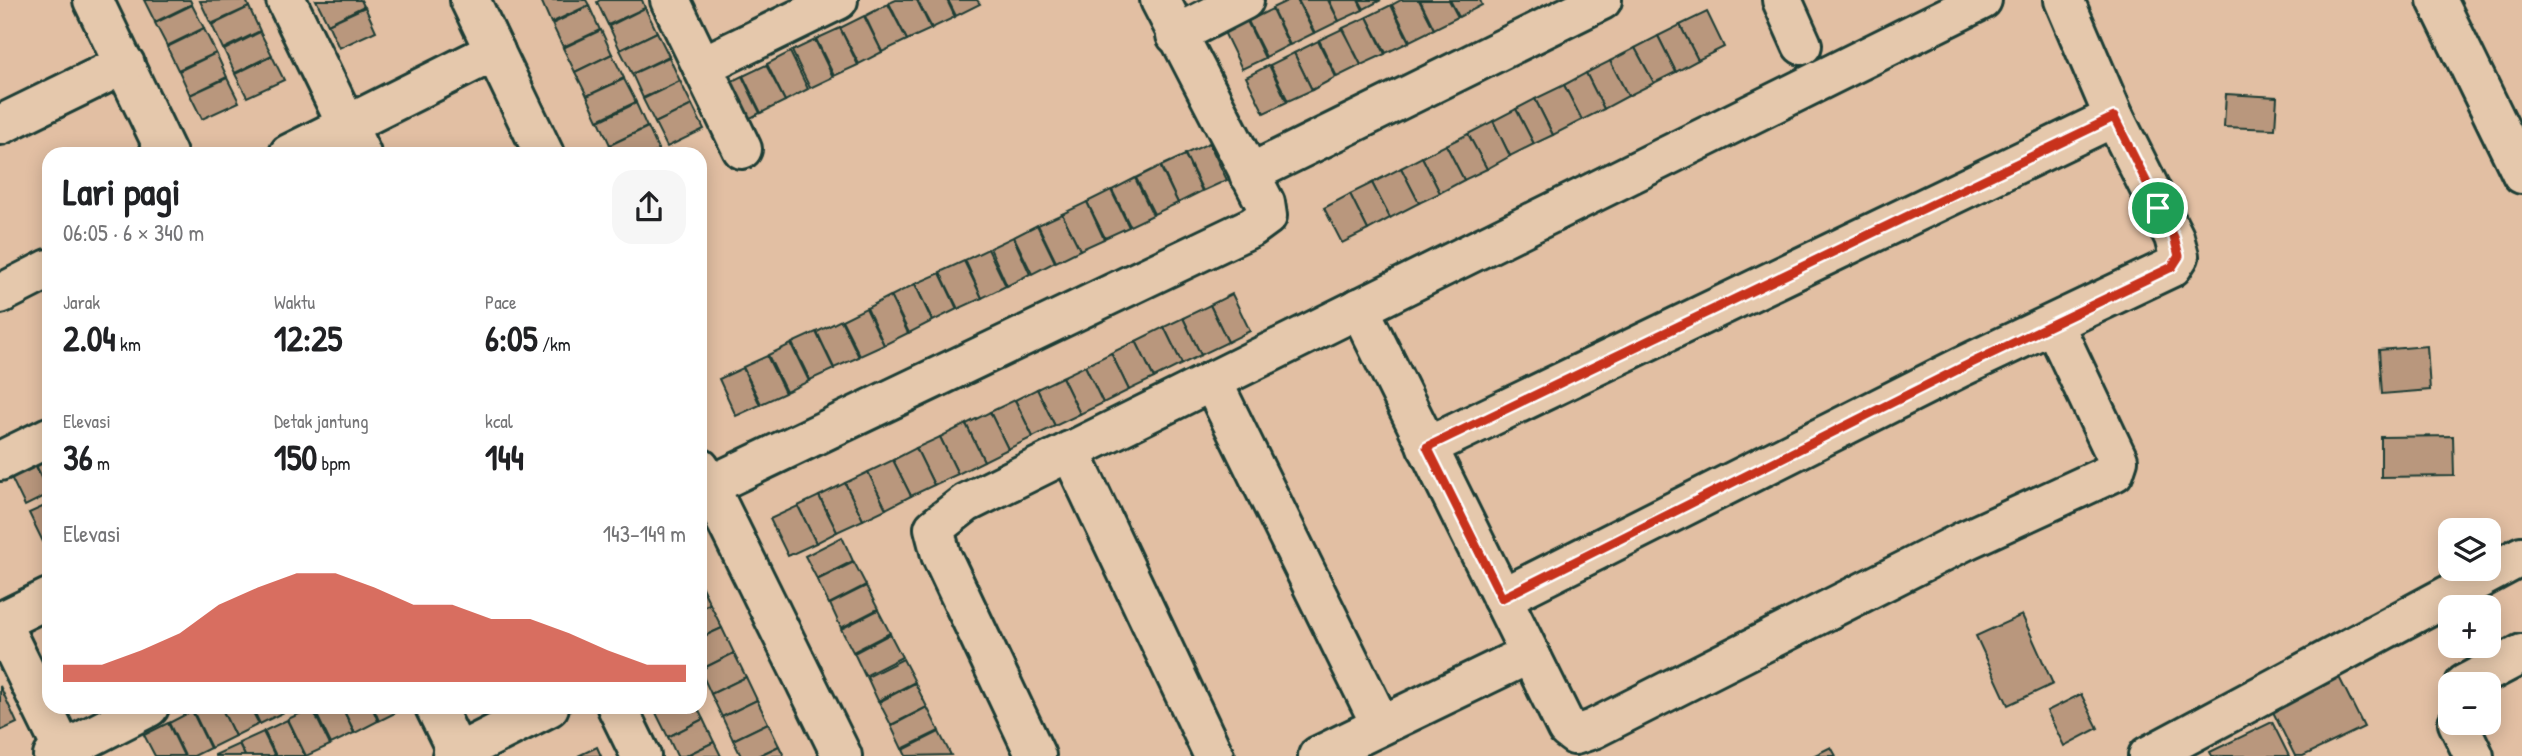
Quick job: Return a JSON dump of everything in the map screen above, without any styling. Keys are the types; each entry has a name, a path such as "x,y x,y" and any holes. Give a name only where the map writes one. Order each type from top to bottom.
{"street":[{"path":"93,0 164,147"},
{"path":"286,0 355,140"},
{"path":"470,0 541,147"},
{"path":"670,0 742,149"},
{"path":"702,66 838,0"},
{"path":"707,476 1252,227 1267,216 1265,204 1160,0"},
{"path":"1176,35 1244,0"},
{"path":"1249,174 1602,0"},
{"path":"1782,0 1802,45"},
{"path":"1037,756 941,555 934,528 966,503 1982,0"},
{"path":"1502,598 1961,368 2172,267 2179,256 2174,237 2114,117 2064,0"},
{"path":"2437,0 2522,174"},
{"path":"322,147 355,140 495,51"},
{"path":"0,125 125,64"},
{"path":"1427,447 2114,117"},
{"path":"0,293 42,273"},
{"path":"1359,308 1529,654 1567,729 1575,735 1966,540 2114,472 2118,460 2110,438 2054,325"},
{"path":"1212,381 1381,725"},
{"path":"0,461 42,440"},
{"path":"1070,451 1214,756"},
{"path":"707,481 842,756"},
{"path":"2148,756 2522,556"},
{"path":"42,601 0,622 42,713"},
{"path":"1318,756 1529,654"},
{"path":"2488,672 2522,654"},
{"path":"43,714 61,754 136,714"},
{"path":"438,714 456,755 535,714"},
{"path":"620,714 641,756"},
{"path":"2464,735 2474,756"}],"building":[{"path":"144,0 190,0 192,4 155,22"},
{"path":"246,0 249,7 211,24 200,1"},
{"path":"316,0 361,0 364,6 328,24"},
{"path":"541,0 586,0 589,5 551,23"},
{"path":"642,0 645,8 608,25 597,2"},
{"path":"896,0 917,0 931,29 907,40 889,3"},
{"path":"917,0 947,0 955,17 932,28"},
{"path":"948,0 977,0 980,4 956,16"},
{"path":"1289,0 1297,0 1314,33 1290,45 1272,8"},
{"path":"1298,0 1328,0 1339,21 1315,33"},
{"path":"1329,0 1358,0 1363,10 1339,21"},
{"path":"1359,0 1381,0 1364,9"},
{"path":"1401,0 1419,0 1434,29 1410,41 1392,5"},
{"path":"1420,0 1449,0 1458,17 1434,29"},
{"path":"1450,0 1480,0 1482,5 1459,17"},
{"path":"888,4 907,40 882,52 865,16"},
{"path":"192,5 204,28 167,46 155,23"},
{"path":"1391,5 1409,42 1386,53 1367,17"},
{"path":"589,6 600,30 563,47 552,24"},
{"path":"249,7 260,31 223,49 212,25"},
{"path":"365,7 376,31 339,48 328,24"},
{"path":"645,8 657,32 620,50 609,26"},
{"path":"1272,9 1289,45 1266,57 1248,21"},
{"path":"1707,12 1724,47 1698,60 1680,25"},
{"path":"864,16 882,52 859,64 840,28"},
{"path":"1367,17 1385,54 1361,65 1343,28"},
{"path":"1247,21 1265,58 1242,69 1224,32"},
{"path":"1680,25 1698,60 1676,72 1658,36"},
{"path":"840,28 858,65 834,76 816,39"},
{"path":"204,29 216,53 178,70 167,47"},
{"path":"1342,29 1361,65 1337,77 1319,40"},
{"path":"601,30 612,54 575,72 563,48"},
{"path":"260,32 272,55 235,73 224,50"},
{"path":"657,32 669,56 632,74 620,50"},
{"path":"1658,36 1676,72 1654,83 1635,48"},
{"path":"815,40 833,77 810,88 792,51"},
{"path":"1318,41 1336,77 1312,90 1294,53"},
{"path":"1635,48 1654,83 1628,96 1610,61"},
{"path":"790,52 808,89 785,101 767,64"},
{"path":"216,53 227,77 190,95 179,71"},
{"path":"1294,53 1312,90 1288,101 1270,65"},
{"path":"612,54 624,78 587,96 575,72"},
{"path":"272,56 284,80 247,97 235,74"},
{"path":"669,57 680,81 643,98 632,74"},
{"path":"1610,61 1628,96 1604,109 1586,73"},
{"path":"766,65 785,101 761,113 743,76"},
{"path":"1269,65 1287,102 1264,113 1246,77"},
{"path":"1586,73 1604,109 1582,120 1564,85"},
{"path":"742,76 760,113 737,125 718,88"},
{"path":"227,78 239,102 202,119 190,95"},
{"path":"624,79 636,102 598,120 587,96"},
{"path":"680,81 692,105 655,123 643,99"},
{"path":"1564,85 1582,120 1553,135 1535,99"},
{"path":"2226,94 2277,97 2275,129 2224,127"},
{"path":"1535,99 1553,135 1534,144 1516,109"},
{"path":"636,103 647,127 610,145 599,121"},
{"path":"692,105 704,129 667,147 655,123"},
{"path":"1516,109 1534,144 1510,156 1493,121"},
{"path":"1493,121 1510,156 1487,169 1468,134"},
{"path":"648,127 657,147 611,147 610,145"},
{"path":"1468,134 1487,169 1464,180 1446,145"},
{"path":"1209,143 1227,180 1203,191 1185,154"},
{"path":"1446,145 1464,180 1440,193 1422,157"},
{"path":"1185,155 1202,191 1178,203 1161,166"},
{"path":"1422,157 1440,193 1419,203 1401,168"},
{"path":"1160,166 1178,203 1154,214 1136,178"},
{"path":"1401,168 1419,203 1390,218 1372,183"},
{"path":"1135,178 1153,215 1130,226 1112,190"},
{"path":"1372,183 1390,218 1368,230 1350,194"},
{"path":"1111,190 1129,227 1105,238 1087,202"},
{"path":"1350,194 1368,230 1342,243 1324,208"},
{"path":"1087,202 1104,239 1080,250 1062,214"},
{"path":"1062,214 1080,250 1056,262 1038,225"},
{"path":"1037,225 1055,262 1032,274 1014,237"},
{"path":"1013,237 1030,274 1007,286 990,248"},
{"path":"988,249 1006,286 982,298 965,260"},
{"path":"964,261 982,298 958,309 940,272"},
{"path":"940,273 957,309 933,321 915,284"},
{"path":"915,284 932,321 909,333 891,296"},
{"path":"1232,294 1250,331 1228,342 1210,305"},
{"path":"890,296 908,333 884,345 867,308"},
{"path":"1210,305 1228,342 1201,355 1183,318"},
{"path":"866,308 884,345 860,356 842,320"},
{"path":"1183,318 1201,355 1182,364 1164,327"},
{"path":"841,320 859,357 834,368 817,332"},
{"path":"1164,327 1182,364 1154,378 1136,341"},
{"path":"816,332 834,369 810,380 792,343"},
{"path":"1136,341 1154,378 1129,390 1111,353"},
{"path":"791,344 809,381 786,392 768,355"},
{"path":"2427,346 2430,390 2382,394 2379,350"},
{"path":"1111,353 1129,390 1103,403 1085,366"},
{"path":"767,356 785,393 761,404 743,367"},
{"path":"1085,366 1103,403 1080,414 1062,377"},
{"path":"743,368 760,405 736,416 719,379"},
{"path":"1062,377 1080,414 1055,426 1037,389"},
{"path":"1037,389 1055,426 1033,437 1015,400"},
{"path":"1015,400 1033,437 1008,449 990,412"},
{"path":"990,412 1008,449 984,461 966,424"},
{"path":"966,424 984,461 958,474 940,437"},
{"path":"2453,436 2454,476 2381,477 2381,437"},
{"path":"940,437 958,474 934,485 916,448"},
{"path":"916,448 934,485 911,496 893,460"},
{"path":"42,452 42,478 32,457"},
{"path":"31,457 42,480 42,498 25,506 7,469"},
{"path":"893,460 911,496 886,509 868,472"},
{"path":"868,472 886,509 863,520 845,483"},
{"path":"845,483 863,520 837,532 819,496"},
{"path":"819,496 837,532 816,543 798,506"},
{"path":"798,506 816,543 788,556 770,519"},
{"path":"42,507 42,540 29,513"},
{"path":"842,537 853,561 817,579 805,556"},
{"path":"854,562 866,585 829,604 817,580"},
{"path":"866,586 878,609 841,628 830,604"},
{"path":"710,604 722,628 707,635 707,605"},
{"path":"878,610 890,633 853,652 841,629"},
{"path":"2022,615 2053,684 2008,705 1976,636"},
{"path":"722,628 734,653 707,666 707,635"},
{"path":"890,634 902,657 865,676 854,653"},
{"path":"734,653 746,677 711,694 707,685 707,666"},
{"path":"903,659 915,682 878,701 867,677"},
{"path":"746,677 757,700 722,717 711,694"},
{"path":"2339,677 2364,727 2303,756 2295,756 2272,710"},
{"path":"915,683 927,707 891,725 879,702"},
{"path":"0,686 17,723 0,731"},
{"path":"2081,694 2098,728 2064,746 2047,711"},
{"path":"757,700 768,723 733,740 722,717"},
{"path":"927,707 939,731 902,749 891,726"},
{"path":"186,714 193,714 210,748 194,756 185,756 169,723"},
{"path":"194,714 224,714 235,736 211,748"},
{"path":"224,714 254,714 259,724 235,736"},
{"path":"255,714 280,714 260,724"},
{"path":"299,714 315,714 330,745 306,756 288,719"},
{"path":"316,714 345,714 354,733 331,744"},
{"path":"346,714 375,714 378,721 355,733"},
{"path":"376,714 393,714 379,721"},
{"path":"656,714 700,714 703,719 668,737"},
{"path":"703,719 714,742 685,756 677,756 668,737"},
{"path":"287,720 305,756 276,756 264,731"},
{"path":"2272,722 2289,756 2212,756 2210,752"},
{"path":"168,723 184,756 155,756 144,735"},
{"path":"768,723 779,746 758,756 741,756 733,740"},
{"path":"263,732 275,756 245,756 239,743"},
{"path":"939,732 951,755 906,756 903,750"},
{"path":"714,742 721,756 685,756"},
{"path":"239,744 245,756 215,756 215,755"},
{"path":"779,746 784,756 758,756"},
{"path":"597,747 601,756 578,756"},
{"path":"1831,747 1836,756 1813,756"}],"route":[{"path":"2114,117 2158,208 2174,237 2179,256 2172,267 1961,368 1502,598 1427,447 2114,117"}]}
